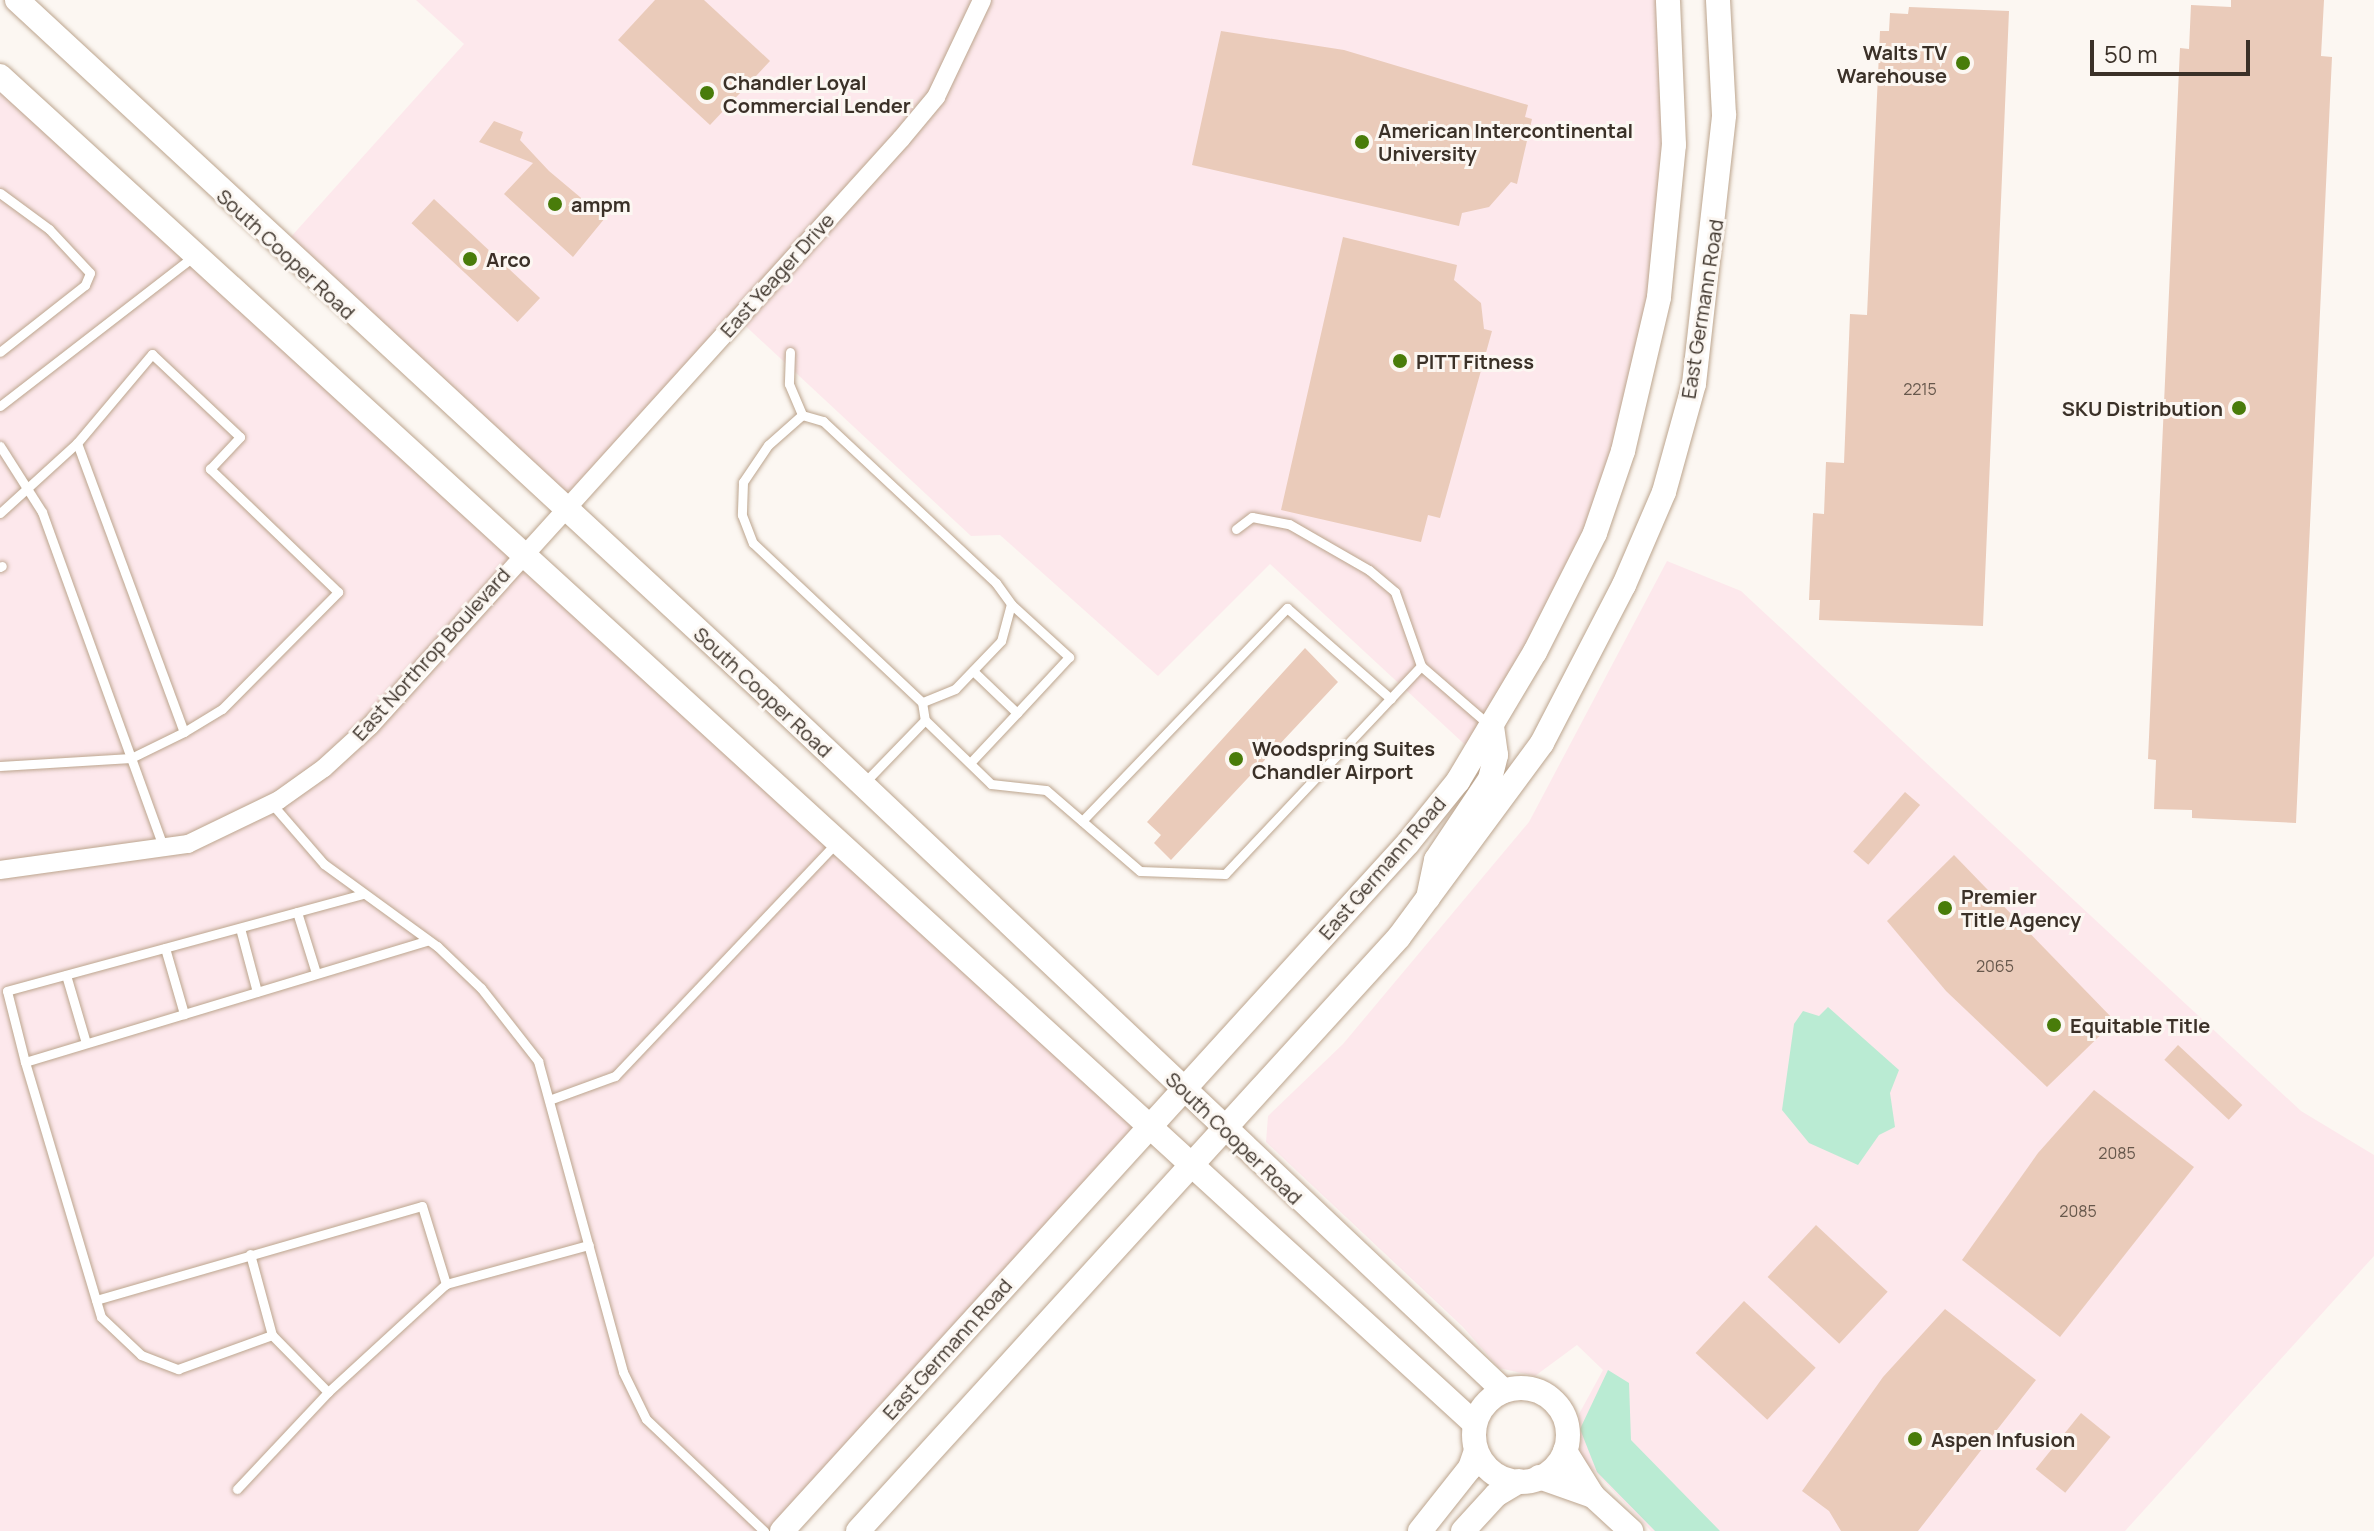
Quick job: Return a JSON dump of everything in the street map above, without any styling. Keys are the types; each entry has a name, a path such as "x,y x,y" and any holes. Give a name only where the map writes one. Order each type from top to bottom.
{"main road":[{"name":"South Cooper Road","path":"17,0 863,785 1504,1391"},
{"name":"East Germann Road","path":"782,1531 1408,843 1492,727 1564,601 1595,533 1643,373 1668,229 1674,145 1668,0"},
{"name":"East Germann Road","path":"858,1531 1226,1130 1426,904 1542,743 1624,585 1664,492 1694,384 1717,217 1724,115 1718,0"},
{"path":"0,76 198,253 836,843 1475,1424"},
{"path":"1426,904 1436,860 1490,779 1496,755 1492,727"},
{"path":"1420,1531 1470,1468 1476,1451 1475,1424 1491,1398 1520,1388 1549,1397 1566,1422 1565,1451 1593,1496 1631,1531"},
{"path":"1476,1451 1493,1473 1593,1496"},
{"path":"1463,1531 1496,1495 1529,1479 1565,1451"}],"street":[{"name":"East Yeager Drive","path":"543,531 936,97 982,0"},
{"name":"East Northrop Boulevard","path":"0,870 164,849 272,804 370,726 543,531"}],"lane":[{"path":"0,193 49,229 90,273 85,285 0,352"},
{"path":"0,406 198,253"},
{"path":"790,352 789,384 802,415"},
{"path":"0,513 29,491 77,443 152,354 240,437 210,469 338,592 222,709 184,732 131,758 0,766"},
{"path":"802,415 768,445 743,482 742,515 753,543 922,702 925,720 991,784 1046,790 1140,871 1225,874 1421,666"},
{"path":"802,415 823,421 996,583 1011,604 1069,657 970,763"},
{"path":"77,443 184,732"},
{"path":"0,446 29,491 164,849"},
{"path":"1236,529 1252,517 1289,524 1369,570 1395,592 1421,666 1492,727"},
{"path":"922,702 955,689 1001,641 1011,604"},
{"path":"1082,821 1287,608 1391,699"},
{"path":"973,671 1017,713"},
{"path":"863,785 925,720"},
{"path":"272,804 324,864 428,940 481,988 538,1061 623,1372 646,1419 764,1531"},
{"path":"549,1100 615,1076 836,843"},
{"path":"272,1335 178,1369 141,1355 101,1317 7,991 363,894"},
{"path":"297,912 316,973"},
{"path":"240,928 257,992"},
{"path":"25,1062 428,940"},
{"path":"165,948 184,1014"},
{"path":"66,975 86,1043"},
{"path":"96,1300 422,1206 446,1284"},
{"path":"237,1489 328,1392 446,1284 589,1245"},
{"path":"250,1254 272,1335 328,1392"}],"shaded area":[{"path":"416,0 1668,0 1674,145 1623,451 1475,754 1270,564 1158,676 1000,535 971,536 738,319 563,509 280,249 464,44"},
{"path":"0,77 1148,1128 781,1531 0,1531"},
{"path":"1667,561 1741,591 2301,1111 2374,1155 2374,1256 2125,1531 1651,1531 1580,1456 1579,1414 1603,1370 1577,1345 1535,1376 1499,1368 1463,1327 1266,1142 1268,1116 1343,1044 1529,822"}],"green space":[{"path":"1828,1007 1899,1070 1890,1093 1895,1127 1879,1135 1858,1165 1809,1143 1782,1110 1794,1024 1803,1011 1819,1016"},
{"path":"1608,1370 1629,1383 1631,1440 1720,1531 1655,1531 1597,1472 1580,1429"}],"building":[{"name":"Chandler Loyal Commercial Lender","path":"655,0 704,0 770,61 710,125 618,40"},
{"name":"SKU Distribution","path":"2231,0 2324,0 2321,56 2332,57 2296,823 2192,818 2192,810 2154,809 2156,760 2148,759 2180,48 2189,49 2191,5 2231,7"},
{"path":"1909,7 2009,11 1983,626 1819,620 1820,600 1809,600 1813,513 1824,514 1826,462 1844,463 1850,314 1867,315 1880,31 1889,31 1890,13 1908,14"},
{"name":"American Intercontinental University","path":"1221,31 1344,50 1528,105 1525,117 1532,119 1517,184 1511,182 1489,207 1462,213 1459,226 1192,165"},
{"name":"ampm","path":"494,121 523,132 520,140 549,171 605,218 573,257 504,194 533,163 479,142"},
{"name":"Arco","path":"434,199 540,298 518,322 411,223"},
{"name":"PITT Fitness","path":"1343,237 1457,265 1454,280 1481,303 1484,329 1492,331 1440,518 1428,515 1421,542 1281,510"},
{"name":"Woodspring Suites Chandler Airport","path":"1305,648 1338,682 1171,860 1154,843 1161,835 1147,822"},
{"path":"1905,792 1920,805 1868,865 1853,852"},
{"path":"1954,855 2115,1021 2047,1087 1946,991 1887,921"},
{"path":"2178,1045 2242,1105 2229,1120 2164,1060"},
{"path":"2094,1090 2194,1167 2060,1337 1962,1260 2038,1153"},
{"path":"1816,1225 1888,1292 1839,1344 1768,1277"},
{"path":"1744,1301 1816,1368 1767,1420 1696,1353"},
{"name":"Aspen Infusion","path":"1945,1309 2036,1380 1918,1531 1841,1531 1829,1511 1802,1491 1883,1377"},
{"path":"2081,1413 2111,1437 2065,1493 2036,1469"}],"place":[{"name":"Walts TV Warehouse","path":"1963,63"},
{"name":"Chandler Loyal Commercial Lender","path":"707,93"},
{"name":"American Intercontinental University","path":"1362,142"},
{"name":"ampm","path":"555,204"},
{"name":"Arco","path":"470,259"},
{"name":"PITT Fitness","path":"1400,361"},
{"name":"SKU Distribution","path":"2239,408"},
{"name":"Woodspring Suites Chandler Airport","path":"1236,759"},
{"name":"Premier Title Agency","path":"1945,908"},
{"name":"Equitable Title","path":"2054,1025"},
{"name":"Aspen Infusion","path":"1915,1439"}]}
